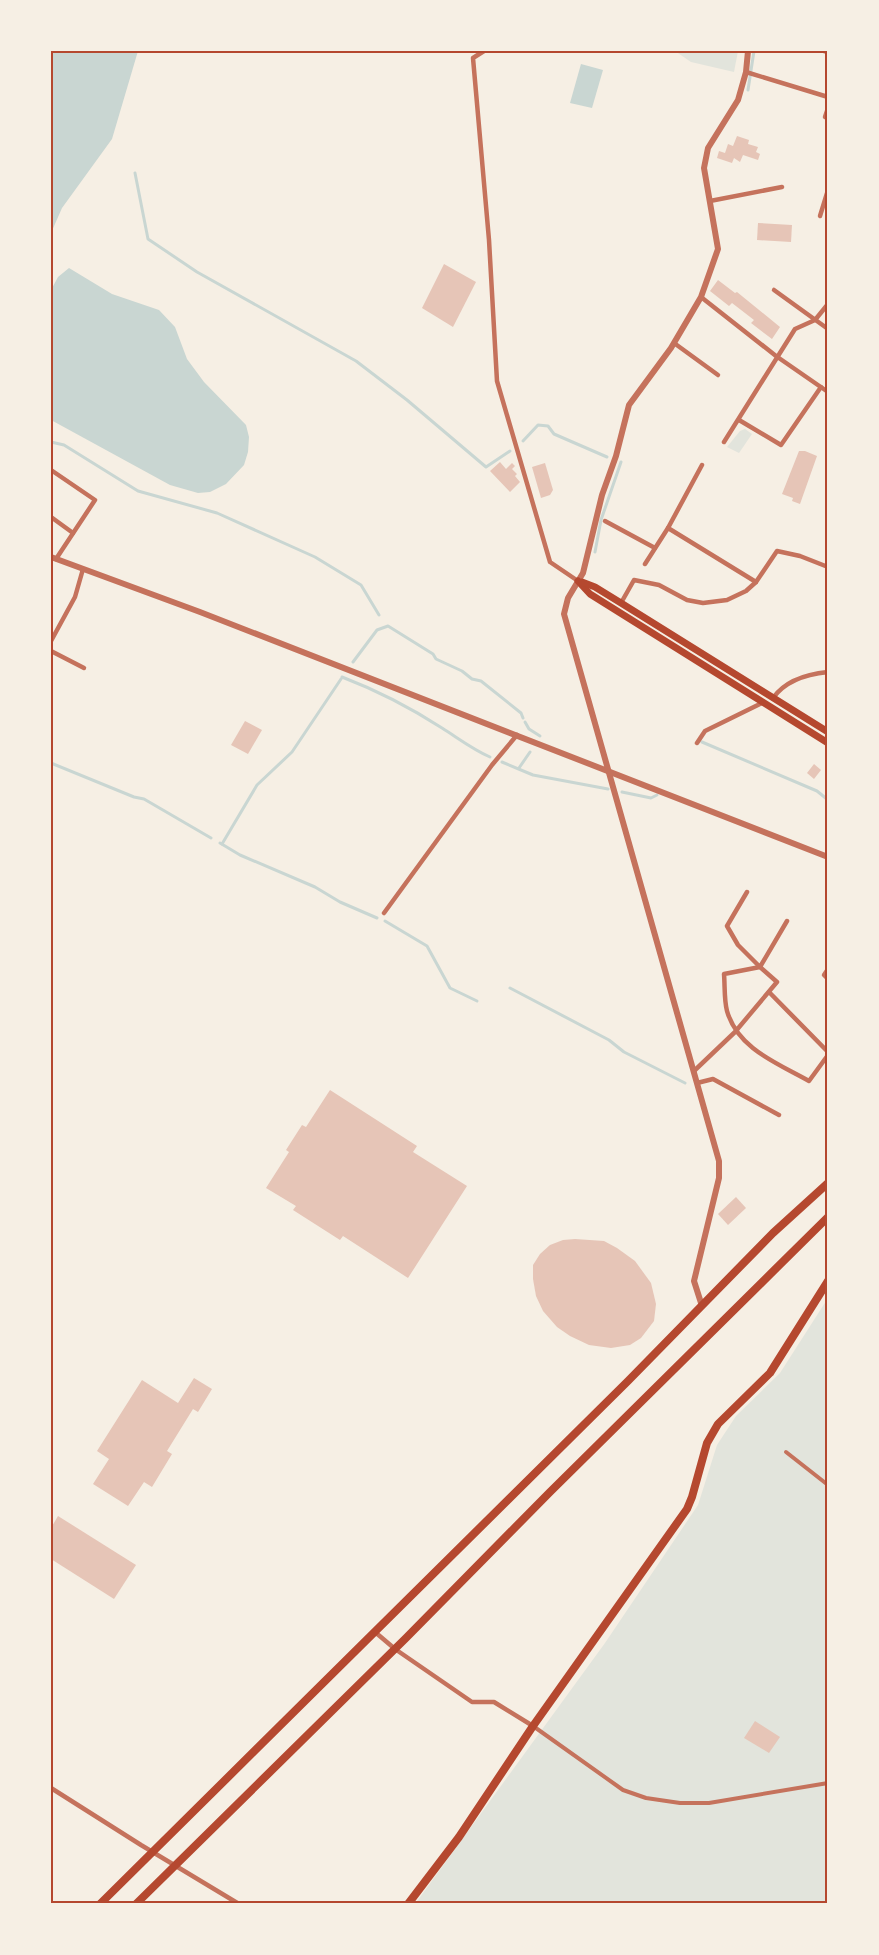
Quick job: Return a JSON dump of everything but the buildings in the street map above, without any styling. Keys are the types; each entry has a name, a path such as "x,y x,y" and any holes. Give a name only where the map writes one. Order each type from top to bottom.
{"main road":[{"path":"578,581 595,587 828,732"},
{"path":"578,581 590,594 828,743"},
{"path":"100,1904 773,1233 828,1183"},
{"path":"136,1904 828,1217"},
{"path":"408,1904 459,1836 533,1726 687,1509 707,1443 718,1424 770,1372 828,1281"}],"street":[{"path":"484,51 473,58 489,240 497,381 550,562 578,581"},
{"path":"702,1306 694,1281 719,1178 719,1161 564,614 568,598 583,573 602,495 616,456 629,405 674,343 701,297 718,249 704,168 708,148 738,100 748,72 748,51"},
{"path":"748,72 828,96"},
{"path":"828,108 825,117 828,117"},
{"path":"710,201 783,188"},
{"path":"820,216 828,190"},
{"path":"774,290 828,329"},
{"path":"701,297 776,356 828,392"},
{"path":"724,442 795,329 815,320 828,304"},
{"path":"674,343 718,375"},
{"path":"739,420 781,445 821,387"},
{"path":"645,564 668,528 702,465"},
{"path":"51,470 95,500 54,558 211,616 828,857"},
{"path":"51,517 73,533"},
{"path":"605,521 655,548"},
{"path":"668,528 756,582"},
{"path":"621,603 634,580 659,585 687,600 703,603 727,600 746,591 756,582 777,551 800,556 828,567"},
{"path":"51,641 75,597 82,569"},
{"path":"51,651 84,668"},
{"path":"772,699 778,691 801,677 828,672"},
{"path":"698,743 705,731 764,702"},
{"path":"384,914 492,765 517,735"},
{"path":"694,1071 735,1032 777,982 738,945 727,926 747,892"},
{"path":"769,993 828,1054 809,1081 752,1048 735,1032 726,1009 724,974 760,967 788,921"},
{"path":"828,969 824,975 828,979"},
{"path":"697,1083 713,1078 779,1115"},
{"path":"786,1452 828,1485"},
{"path":"375,1632 395,1649 472,1702 494,1702 533,1726 623,1790 646,1798 680,1803 709,1803 828,1783"},
{"path":"51,1788 239,1904"}],"shaded area":[{"path":"51,51 138,51 112,139 62,208 51,233"},
{"path":"675,51 738,51 734,72 691,62"},
{"path":"581,64 603,70 592,108 570,103"},
{"path":"69,268 112,294 159,310 175,327 187,359 204,382 246,425 249,437 244,465 226,484 210,492 198,493 170,485 51,420 51,290 58,277"},
{"path":"745,429 752,434 739,453 727,447 740,431"},
{"path":"828,1298 828,1904 415,1904 605,1643 698,1505 717,1445 736,1416 780,1373"}],"waterway":[{"path":"748,90 754,51"},
{"path":"135,173 148,239 197,272 356,361 407,400 486,467 510,451"},
{"path":"523,441 538,425 548,426 554,434 607,457"},
{"path":"51,442 64,445 138,491 217,513 315,557 361,585 379,615"},
{"path":"595,552 601,520 621,462"},
{"path":"353,662 377,630 388,626 433,654 436,659 462,671 472,679 481,681 521,713 523,718"},
{"path":"342,677 406,707 490,757"},
{"path":"222,844 257,785 292,752 341,679"},
{"path":"525,722 529,729 540,736"},
{"path":"702,742 817,791 828,800"},
{"path":"519,768 530,752"},
{"path":"502,762 533,775 608,789"},
{"path":"51,763 144,799 211,838"},
{"path":"622,792 651,798 657,795"},
{"path":"220,843 240,855 315,887 340,902 377,918"},
{"path":"385,921 427,946 450,988 477,1001"},
{"path":"510,988 609,1040 624,1052 685,1083"}]}
